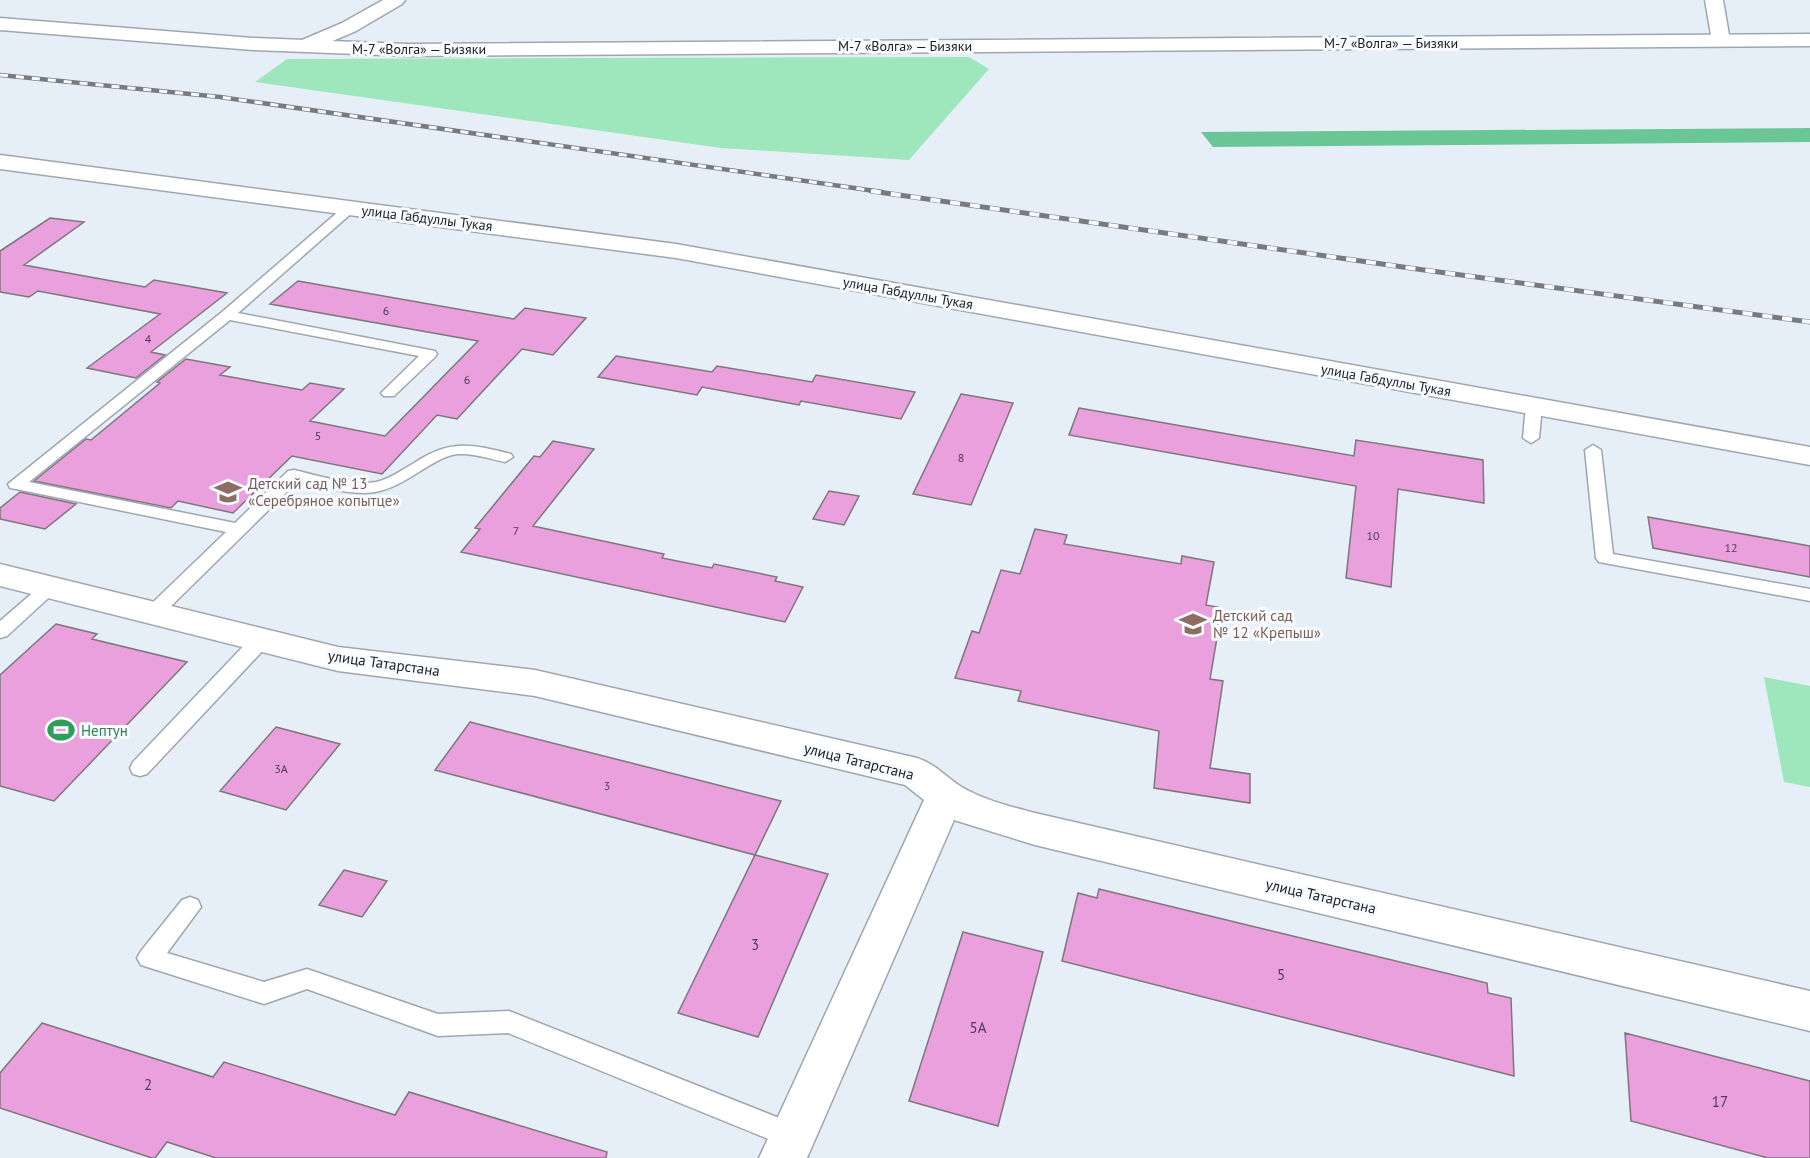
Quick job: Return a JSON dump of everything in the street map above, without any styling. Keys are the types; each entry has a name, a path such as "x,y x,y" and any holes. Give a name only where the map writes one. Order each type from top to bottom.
{"street":[{"path":"302,47 349,27 396,0"},
{"path":"1714,0 1721,41"},
{"name":"М-7 «Волга» — Бизяки","path":"0,24 302,47 408,50 1810,40"},
{"name":"улица Габдуллы Тукая","path":"0,162 676,251 1810,456"},
{"name":"улица Татарстана","path":"0,575 338,659 535,683 917,773 945,796 970,810 1035,829 1810,1011"},
{"path":"788,1147 945,796"}],"lane":[{"path":"238,529 16,484 227,315 350,208"},
{"path":"227,315 430,354 389,393"},
{"path":"1530,438 1534,406"},
{"path":"154,612 294,475 364,488 379,487 406,477 446,451 459,449 505,457"},
{"path":"1593,450 1605,558 1810,596"},
{"path":"0,632 50,587"},
{"path":"140,768 262,639"},
{"path":"190,907 148,958 264,993 307,979 438,1025 508,1022 788,1147"}],"green space":[{"path":"969,57 989,69 909,160 721,148 255,82 287,59"},
{"path":"1810,128 1810,142 1213,147 1201,132"},
{"path":"1764,677 1810,686 1810,787 1784,782"}],"building":[{"path":"50,218 84,222 24,265 145,287 154,280 227,293 151,352 165,355 136,378 87,368 160,314 38,291 29,297 0,292 0,251"},
{"path":"298,281 514,319 525,308 586,318 553,355 522,349 457,419 437,415 382,474 292,456 233,513 178,501 171,508 34,481 86,439 91,440 186,359 230,367 220,375 302,390 310,383 344,389 310,421 385,436 478,341 270,304"},
{"path":"616,356 712,372 717,366 812,382 816,375 915,392 901,419 801,401 799,405 702,387 697,395 598,377"},
{"path":"961,394 1013,403 971,505 913,494"},
{"path":"1079,408 1354,456 1356,440 1483,460 1484,503 1398,489 1391,587 1346,578 1356,486 1069,435"},
{"path":"553,441 594,449 533,526 664,554 662,558 712,568 714,564 777,577 775,581 803,587 785,622 461,552 480,529 475,528 534,456 540,457"},
{"path":"829,491 859,496 844,525 813,519"},
{"path":"20,492 76,504 45,529 0,519 0,508"},
{"path":"1648,517 1810,546 1810,577 1653,548"},
{"name":"Детский сад № 12 «Крепыш»","path":"1035,529 1067,535 1064,544 1181,564 1182,556 1214,562 1206,605 1222,608 1210,679 1223,681 1210,768 1250,774 1250,803 1154,788 1159,731 1018,701 1021,691 955,678 972,631 979,633 1001,570 1020,574"},
{"name":"Нептун","path":"56,624 97,634 92,639 187,662 54,801 0,786 0,675"},
{"path":"470,722 781,801 755,855 435,770"},
{"path":"276,727 340,744 286,810 220,791"},
{"path":"755,855 828,874 758,1037 678,1013"},
{"path":"344,870 387,881 362,917 319,905"},
{"path":"1099,889 1487,983 1488,993 1511,998 1514,1076 1062,961 1078,893 1097,898"},
{"path":"963,932 1043,952 998,1126 909,1101"},
{"path":"42,1023 213,1077 224,1062 395,1115 409,1092 607,1152 606,1158 216,1158 167,1142 155,1158 152,1158 0,1108 0,1073"},
{"path":"1625,1033 1810,1081 1810,1158 1768,1158 1631,1121"}],"railway":[{"path":"0,75 220,97 882,192"},
{"path":"871,191 1424,270 1810,322"}],"place":[{"name":"Детский сад № 13 «Серебряное копытце»","path":"228,492"},
{"name":"Детский сад № 12 «Крепыш»","path":"1193,624"},
{"name":"Нептун","path":"61,730"}]}
